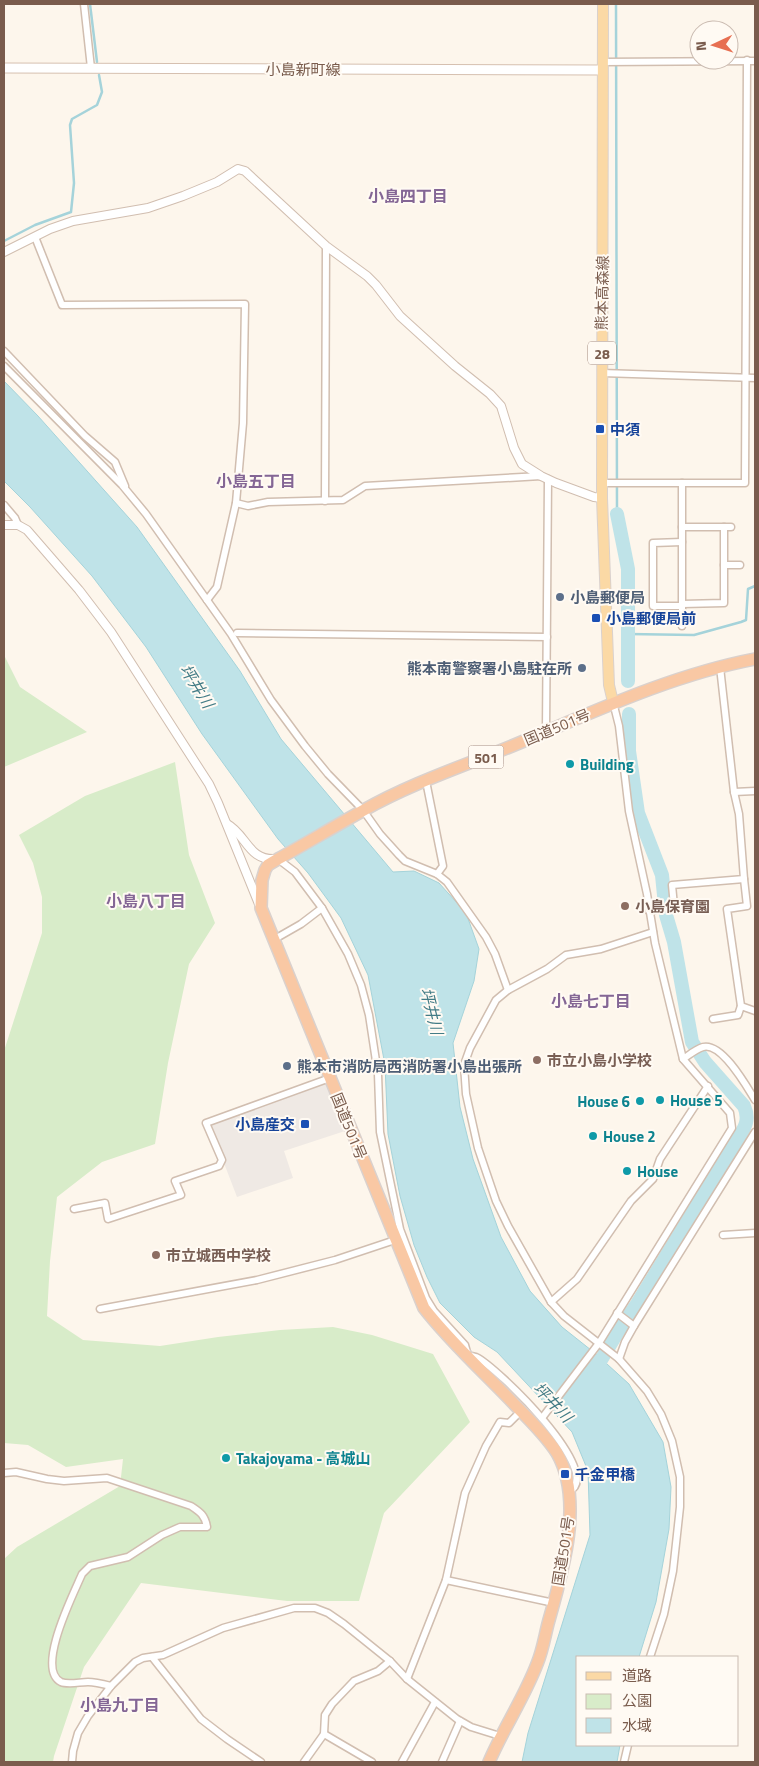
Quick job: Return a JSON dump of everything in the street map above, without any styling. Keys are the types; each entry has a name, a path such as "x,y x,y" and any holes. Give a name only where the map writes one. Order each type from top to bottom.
{"highway":[{"name":"国道501号","path":"489,1762 500,1736 527,1687 538,1662 554,1603 567,1544 570,1505 563,1467 556,1453 521,1411 438,1327 424,1308 260,908 262,880 268,865 361,811 426,781 546,732 613,702 720,666 755,659"}],"main road":[{"name":"熊本高森線","path":"603,4 602,498 609,685 613,702"},
{"name":"小島新町線","path":"4,68 602,66"}],"street":[{"path":"84,4 91,68"},
{"path":"602,482 745,483 747,60"},
{"path":"602,66 755,60"},
{"path":"4,252 50,229 74,221 148,208 218,182 238,170 245,171 326,246 367,276 400,316 501,406 514,448 522,464 544,478 594,497 602,498"},
{"path":"35,237 62,305 246,304 243,423 236,504 217,587 207,600"},
{"path":"325,501 326,246"},
{"path":"4,351 85,436 116,462 127,492"},
{"path":"4,366 127,492 146,514 231,634 276,708 322,767 405,861 437,874 447,882 469,911 496,954 508,990"},
{"path":"602,373 755,378"},
{"path":"236,504 248,506 268,502 343,500 366,486 544,478"},
{"path":"544,478 547,637 546,732"},
{"path":"682,483 682,626"},
{"path":"4,505 15,518 18,525"},
{"path":"4,525 18,525 27,530 80,590 111,632 209,784 260,908"},
{"path":"682,527 727,527 724,603 653,606 654,543 682,542"},
{"path":"724,565 740,565"},
{"path":"237,633 547,637"},
{"path":"713,1019 738,1015 741,1006 727,908 747,906 739,814 734,792 720,666"},
{"path":"544,1415 599,1345 616,1313 732,1128 730,1113 683,1058 653,932 629,812 619,726 613,702"},
{"path":"426,781 443,866 437,874"},
{"path":"734,792 755,791"},
{"path":"227,824 233,828 251,851 268,859 280,858 295,872 322,908 348,954 365,1000 378,1074 380,1132 400,1229 426,1298 434,1311 465,1345 468,1356 476,1357 492,1369 544,1415 574,1468 576,1485 572,1491 568,1492"},
{"path":"649,911 674,906 672,885 744,879"},
{"path":"273,940 301,924 322,908"},
{"path":"650,1656 664,1614 673,1571 680,1507 680,1477 672,1441 661,1414 647,1391 618,1358 564,1316 551,1302 508,1226 496,1201 478,1148 466,1094 464,1065 470,1048 496,1000 508,990 547,969 566,955 601,948 653,932"},
{"path":"741,1006 755,1011"},
{"path":"683,1058 704,1047 712,1047 734,1066 755,1100"},
{"path":"74,1209 105,1203 108,1219 181,1195 175,1181 219,1166 222,1160 206,1123 330,1078"},
{"path":"551,1302 577,1279 632,1201 652,1179 660,1159 708,1086"},
{"path":"618,1358 634,1326 755,1132"},
{"path":"723,1235 755,1233"},
{"path":"100,1309 138,1300 256,1280 335,1260 396,1240"},
{"path":"616,1313 634,1326"},
{"path":"407,1679 446,1580 465,1493 486,1446 500,1422 509,1423 521,1411"},
{"path":"4,1473 16,1472 64,1481 107,1478 191,1506 205,1518 207,1527 180,1527 162,1535 128,1557 90,1566 82,1574 55,1644 52,1658 53,1674 63,1683 90,1682 111,1686"},
{"path":"446,1580 554,1603"},
{"path":"72,1762 78,1734 88,1716 111,1686 134,1662 143,1658 163,1655 223,1628 294,1608 315,1608 328,1613 344,1624 390,1662 407,1679 460,1721 471,1727 500,1736"},
{"path":"152,1657 201,1718 260,1762"},
{"path":"304,1762 324,1734 325,1715 332,1704 354,1681 378,1671 390,1662"},
{"path":"402,1762 435,1702"},
{"path":"442,1762 460,1721"},
{"path":"324,1734 372,1762"},
{"path":"624,1762 628,1746"}],"shaded area":[{"path":"327,1083 345,1131 284,1151 293,1178 237,1197 209,1124"}],"green space":[{"path":"4,655 20,687 87,732 4,767"},
{"path":"175,762 189,855 215,923 189,964 168,1063 155,1144 102,1162 57,1197 50,1261 47,1316 83,1340 160,1346 280,1330 333,1327 372,1335 433,1354 470,1422 384,1513 359,1601 287,1601 141,1583 84,1667 53,1762 4,1762 4,1559 17,1547 120,1486 123,1459 66,1467 28,1445 4,1443 4,1051 42,933 42,897 33,863 19,835 85,796"}],"water":[{"name":"坪井川","path":"4,381 38,416 137,527 240,671 281,739 393,872 414,871 439,883 466,913 479,949 474,981 453,1043 460,1107 473,1159 501,1237 530,1291 562,1327 629,1384 663,1442 671,1487 669,1529 656,1602 639,1656 576,1656 576,1746 620,1746 617,1762 522,1762 528,1733 590,1535 588,1471 572,1432 497,1352 474,1337 440,1303 427,1277 414,1245 400,1196 388,1134 385,1065 368,975 341,918 308,873 278,839 202,734 146,647 92,576 4,481"}],"waterway":[{"path":"90,4 97,62"},
{"path":"616,4 617,514"},
{"path":"4,241 35,225 71,212 74,183 70,125 72,119 97,105 102,92 99,75"},
{"path":"617,514 628,569 628,681"},
{"path":"628,634 694,635 741,622 746,620 748,589 755,586"},
{"path":"594,1376 598,1365 619,1330 637,1304 741,1134 747,1117 744,1106 705,1062 692,1042 674,942 666,915 662,875 638,813 629,751 629,714"}],"place":[{"name":"中須","path":"600,429"},
{"name":"小島郵便局","path":"560,597"},
{"name":"小島郵便局前","path":"596,618"},
{"name":"熊本南警察署小島駐在所","path":"582,668"},
{"name":"Building","path":"570,764"},
{"name":"小島保育園","path":"625,906"},
{"name":"市立小島小学校","path":"537,1060"},
{"name":"熊本市消防局西消防署小島出張所","path":"287,1066"},
{"name":"House 5","path":"660,1100"},
{"name":"House 6","path":"640,1101"},
{"name":"小島産交","path":"305,1124"},
{"name":"House 2","path":"593,1136"},
{"name":"House","path":"627,1171"},
{"name":"市立城西中学校","path":"156,1255"},
{"name":"Takajoyama - 高城山","path":"226,1458"},
{"name":"千金甲橋","path":"565,1474"}],"district":[{"name":"小島四丁目","path":"408,196"},
{"name":"小島五丁目","path":"256,481"},
{"name":"小島八丁目","path":"146,901"},
{"name":"小島七丁目","path":"591,1001"},
{"name":"小島九丁目","path":"120,1705"}]}
